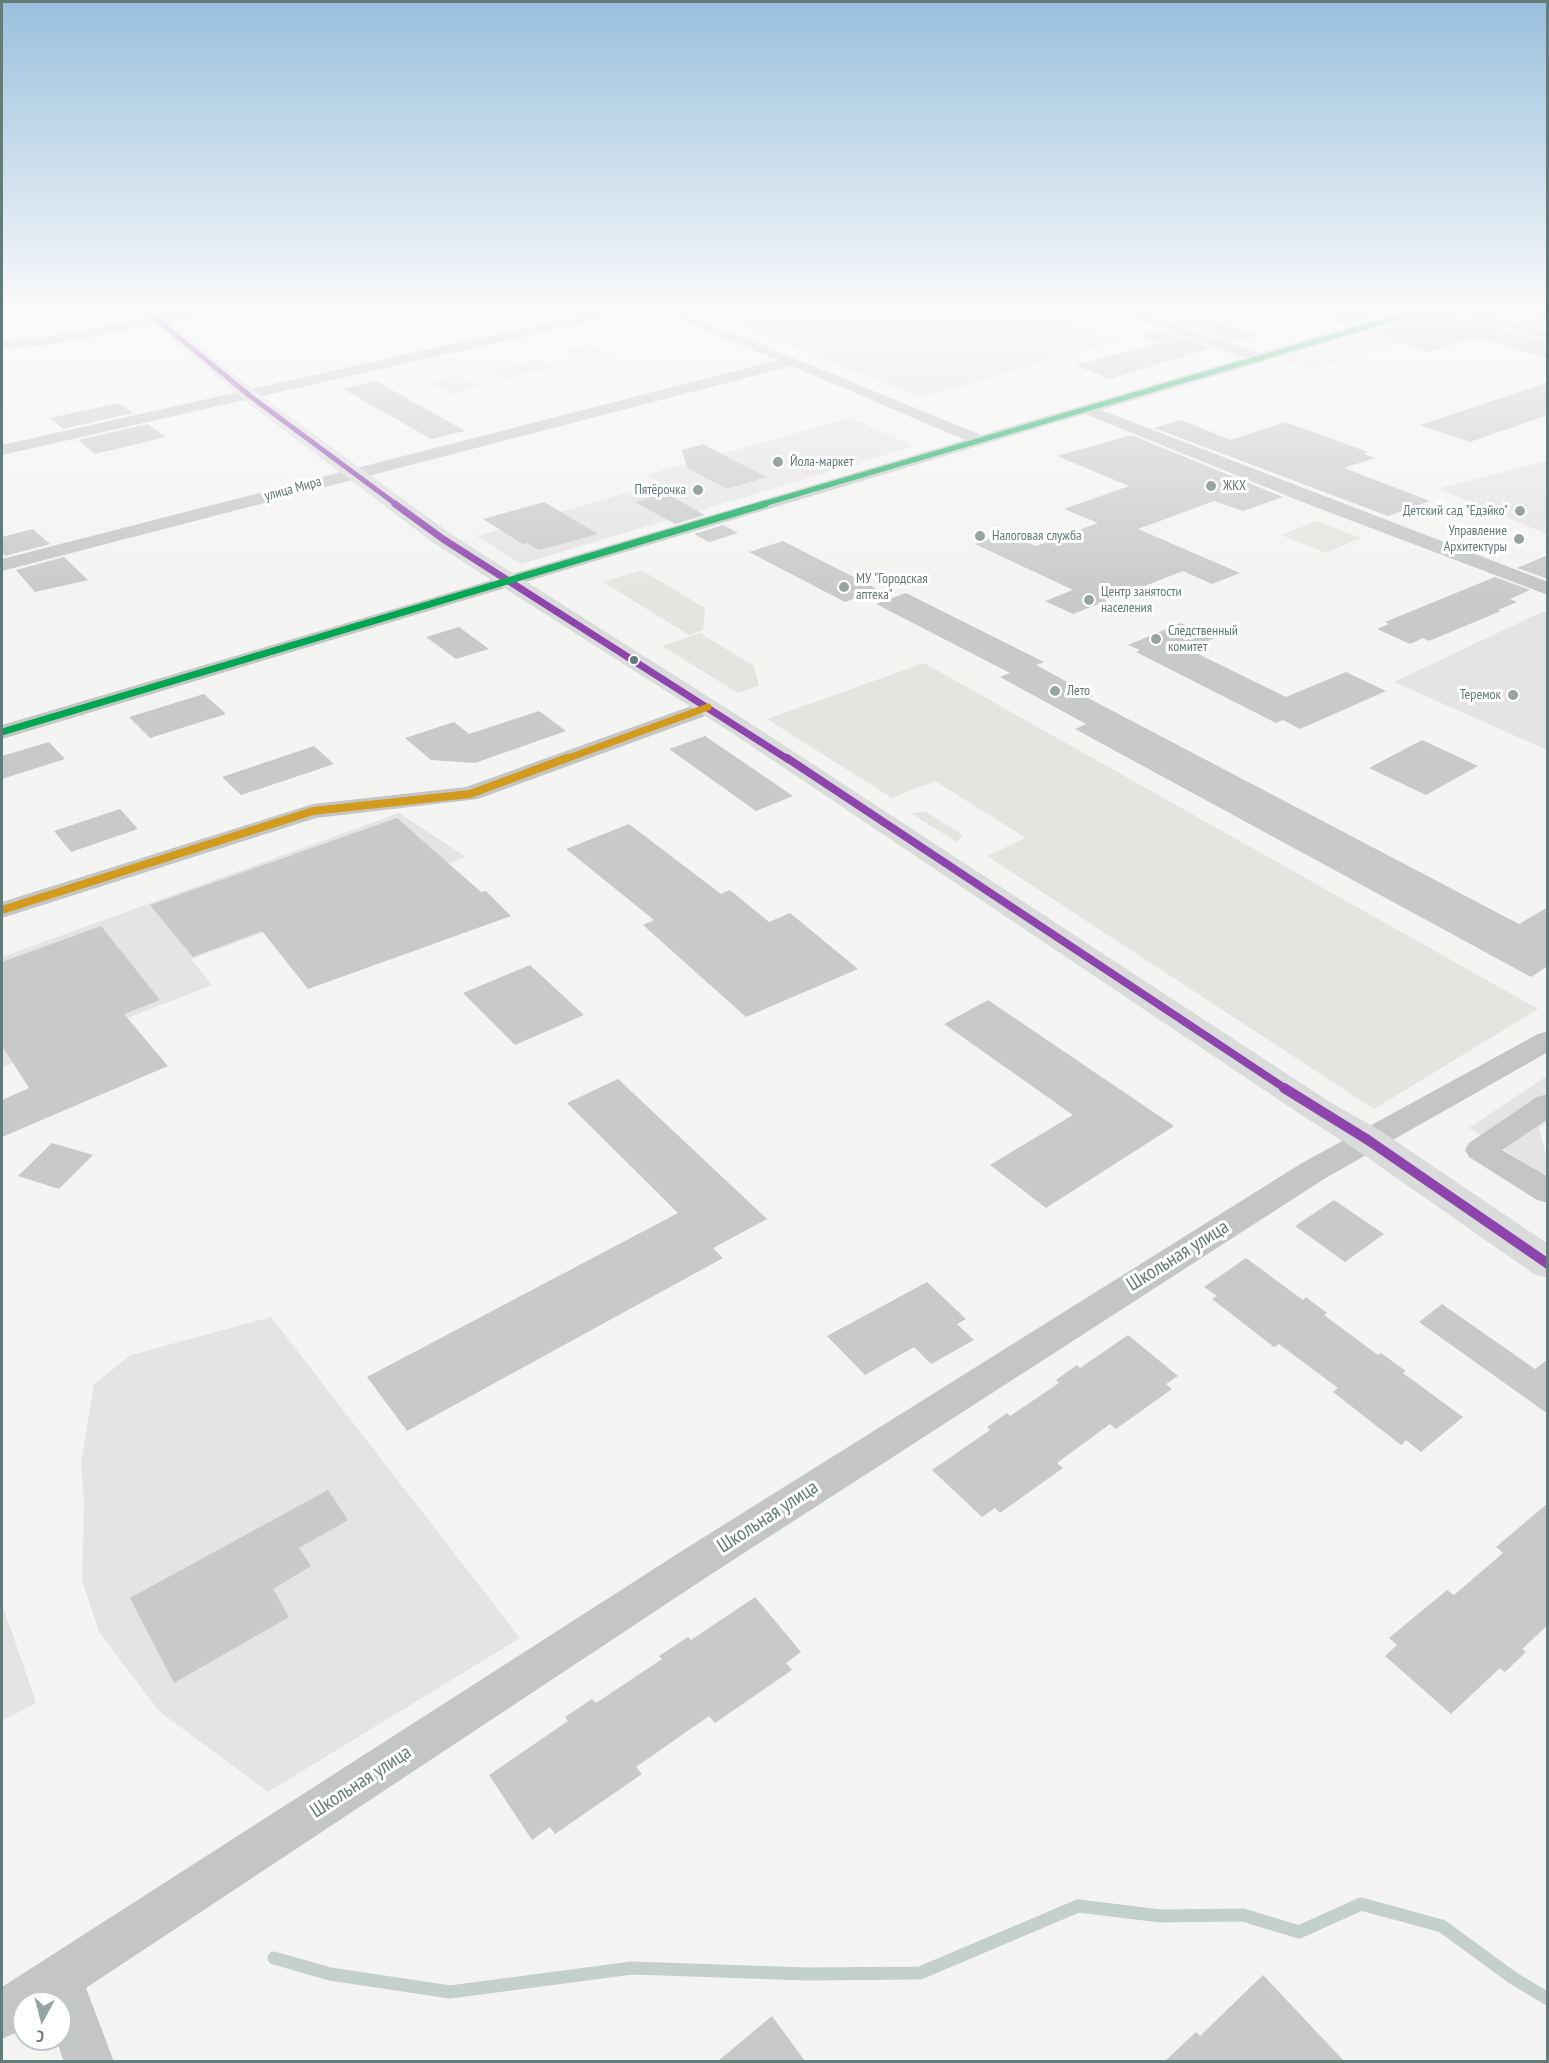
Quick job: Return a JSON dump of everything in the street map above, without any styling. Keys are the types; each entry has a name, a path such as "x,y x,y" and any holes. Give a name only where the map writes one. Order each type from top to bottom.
{"main road":[{"path":"260,403 424,526 708,707 1318,1110 1368,1140 1548,1264"}],"street":[{"path":"2,450 217,403"},
{"name":"улица Мира","path":"2,565 631,403"},
{"path":"891,403 981,441"},
{"path":"2,732 506,580 1111,403"},
{"path":"1088,410 1548,589"},
{"path":"2,910 313,811 470,794 708,707"},
{"name":"Школьная улица","path":"2,2015 739,1536 1313,1171 1548,1040"},
{"path":"1548,1104 1480,1150 1548,1192"},
{"path":"59,1978 89,2061"}],"shaded area":[{"path":"850,418 915,446 521,564 477,536 661,483 646,475"},
{"name":"Детский сад \"Едэйко\"","path":"1547,461 1547,534 1439,489 1444,487"},
{"path":"1317,521 1361,538 1326,553 1281,535"},
{"path":"641,570 705,608 703,630 689,635 603,582"},
{"path":"1544,611 1548,613 1547,750 1394,682"},
{"path":"700,633 754,666 759,686 738,693 662,646"},
{"path":"924,663 1538,1009 1374,1109 987,856 1026,838 935,781 892,798 767,719"},
{"path":"926,812 963,835 957,842 910,813"},
{"path":"399,813 466,857 191,959 212,985 2,1067 2,957"},
{"path":"1547,1076 1547,1122 1539,1128 1547,1159 1547,1177 1469,1128"},
{"path":"271,1317 520,1638 268,1792 160,1712 99,1632 82,1581 84,1503 81,1464 94,1384 131,1355"},
{"path":"2,1603 36,1703 2,1721"}],"building":[{"path":"118,403 133,413 63,429 50,418"},
{"path":"368,403 416,403 465,431 431,439"},
{"path":"1485,403 1548,403 1548,415 1470,442 1420,425"},
{"path":"1181,420 1231,440 1285,422 1368,452 1364,454 1375,458 1344,468 1430,501 1388,516 1154,428"},
{"path":"148,424 166,437 95,454 78,440"},
{"path":"1131,435 1283,497 1243,511 1214,501 1138,529 1240,573 1212,584 1183,571 1073,614 1045,601 1073,590 975,544 1007,533 1036,546 1098,523 1064,509 1129,486 1057,456"},
{"path":"703,444 767,477 727,489 687,468 682,450"},
{"path":"665,493 705,515 675,524 635,502"},
{"path":"544,502 598,534 539,550 527,543 523,544 483,519"},
{"path":"723,525 738,533 709,542 694,534"},
{"path":"33,529 50,544 5,556 2,552 2,537"},
{"path":"783,541 879,590 845,602 749,552"},
{"path":"1548,555 1548,579 1517,568"},
{"path":"64,557 88,580 35,592 16,570"},
{"path":"1495,577 1530,590 1510,599 1517,602 1498,610 1501,611 1429,641 1423,638 1410,644 1377,629 1389,624 1385,622"},
{"path":"906,593 1044,662 1036,665 1093,696 1088,698 1519,924 1548,907 1548,966 1531,977 1075,729 1086,724 1000,677 1010,673 876,604"},
{"path":"1181,623 1215,638 1188,649 1286,697 1346,672 1386,691 1300,729 1283,720 1276,723 1136,652 1140,650 1128,645"},
{"path":"459,627 489,649 456,659 426,637"},
{"path":"204,694 226,714 150,738 129,717"},
{"path":"539,711 566,731 475,763 431,760 405,738 454,722 469,734"},
{"path":"705,736 793,796 756,811 669,749"},
{"path":"1422,740 1478,766 1426,795 1369,768"},
{"path":"49,742 65,759 2,779 2,756"},
{"path":"314,746 334,764 241,795 222,777"},
{"path":"120,809 138,829 71,852 54,831"},
{"path":"397,818 481,892 486,891 511,916 308,989 262,931 193,957 150,905"},
{"path":"629,824 721,894 730,890 769,922 790,913 858,969 746,1017 643,925 654,920 566,849"},
{"path":"101,926 160,1000 124,1014 168,1066 2,1137 2,1100 29,1088 2,1046 2,962"},
{"path":"530,965 584,1015 515,1045 463,993"},
{"path":"988,1000 1174,1126 1046,1208 990,1165 1073,1115 944,1024"},
{"path":"618,1079 767,1219 713,1248 723,1258 407,1431 367,1377 678,1213 567,1103"},
{"path":"52,1143 93,1155 59,1189 18,1176"},
{"path":"1334,1200 1384,1234 1345,1262 1295,1226"},
{"path":"1246,1258 1303,1300 1306,1297 1327,1313 1324,1315 1378,1355 1381,1353 1406,1371 1403,1373 1463,1417 1421,1452 1406,1440 1401,1445 1333,1392 1338,1388 1279,1344 1274,1347 1212,1299 1217,1296 1204,1287"},
{"path":"927,1282 966,1319 957,1324 974,1340 931,1364 914,1347 865,1375 827,1336"},
{"path":"1442,1304 1535,1369 1548,1359 1548,1414 1419,1322"},
{"path":"1128,1335 1178,1376 1166,1384 1172,1389 1116,1429 1110,1424 1057,1463 1063,1468 1000,1513 995,1508 982,1517 932,1470 990,1430 987,1427 1007,1413 1010,1416 1059,1383 1056,1380 1077,1365 1080,1368"},
{"path":"328,1490 348,1520 299,1548 311,1566 273,1589 289,1617 174,1683 130,1598"},
{"path":"1548,1503 1548,1625 1522,1649 1526,1652 1505,1672 1500,1668 1451,1714 1385,1656 1397,1645 1389,1638 1447,1590 1454,1595 1503,1553 1496,1547"},
{"path":"755,1597 801,1652 786,1663 792,1670 715,1723 709,1716 636,1767 642,1774 555,1834 550,1827 532,1840 489,1775 568,1721 565,1717 592,1699 596,1703 662,1659 659,1656 688,1637 691,1640"},
{"path":"1263,1975 1344,2061 1165,2061 1196,2032 1200,2036"},
{"path":"772,2016 805,2061 718,2061"}],"waterway":[{"path":"274,1958 330,1974 450,1992 632,1968 807,1974 920,1973 1078,1906 1161,1916 1243,1915 1299,1932 1361,1904 1442,1926 1513,1978 1548,1999"}],"transit line":[{"path":"260,403 443,539 744,730 1318,1110 1368,1140 1548,1264"},
{"path":"2,732 475,589 1106,403"},
{"path":"2,910 313,811 470,794 708,707"}],"place":[{"name":"Йола-маркет","path":"778,462"},
{"name":"ЖКХ","path":"1211,486"},
{"name":"Пятёрочка","path":"698,490"},
{"name":"Детский сад \"Едэйко\"","path":"1520,511"},
{"name":"Налоговая служба","path":"980,536"},
{"name":"Управление Архитектуры","path":"1519,539"},
{"name":"МУ \"Городская аптека\"","path":"844,587"},
{"name":"Центр занятости населения","path":"1089,600"},
{"name":"Следственный комитет","path":"1156,639"},
{"name":"Лето","path":"1055,691"},
{"name":"Теремок","path":"1513,695"}]}
